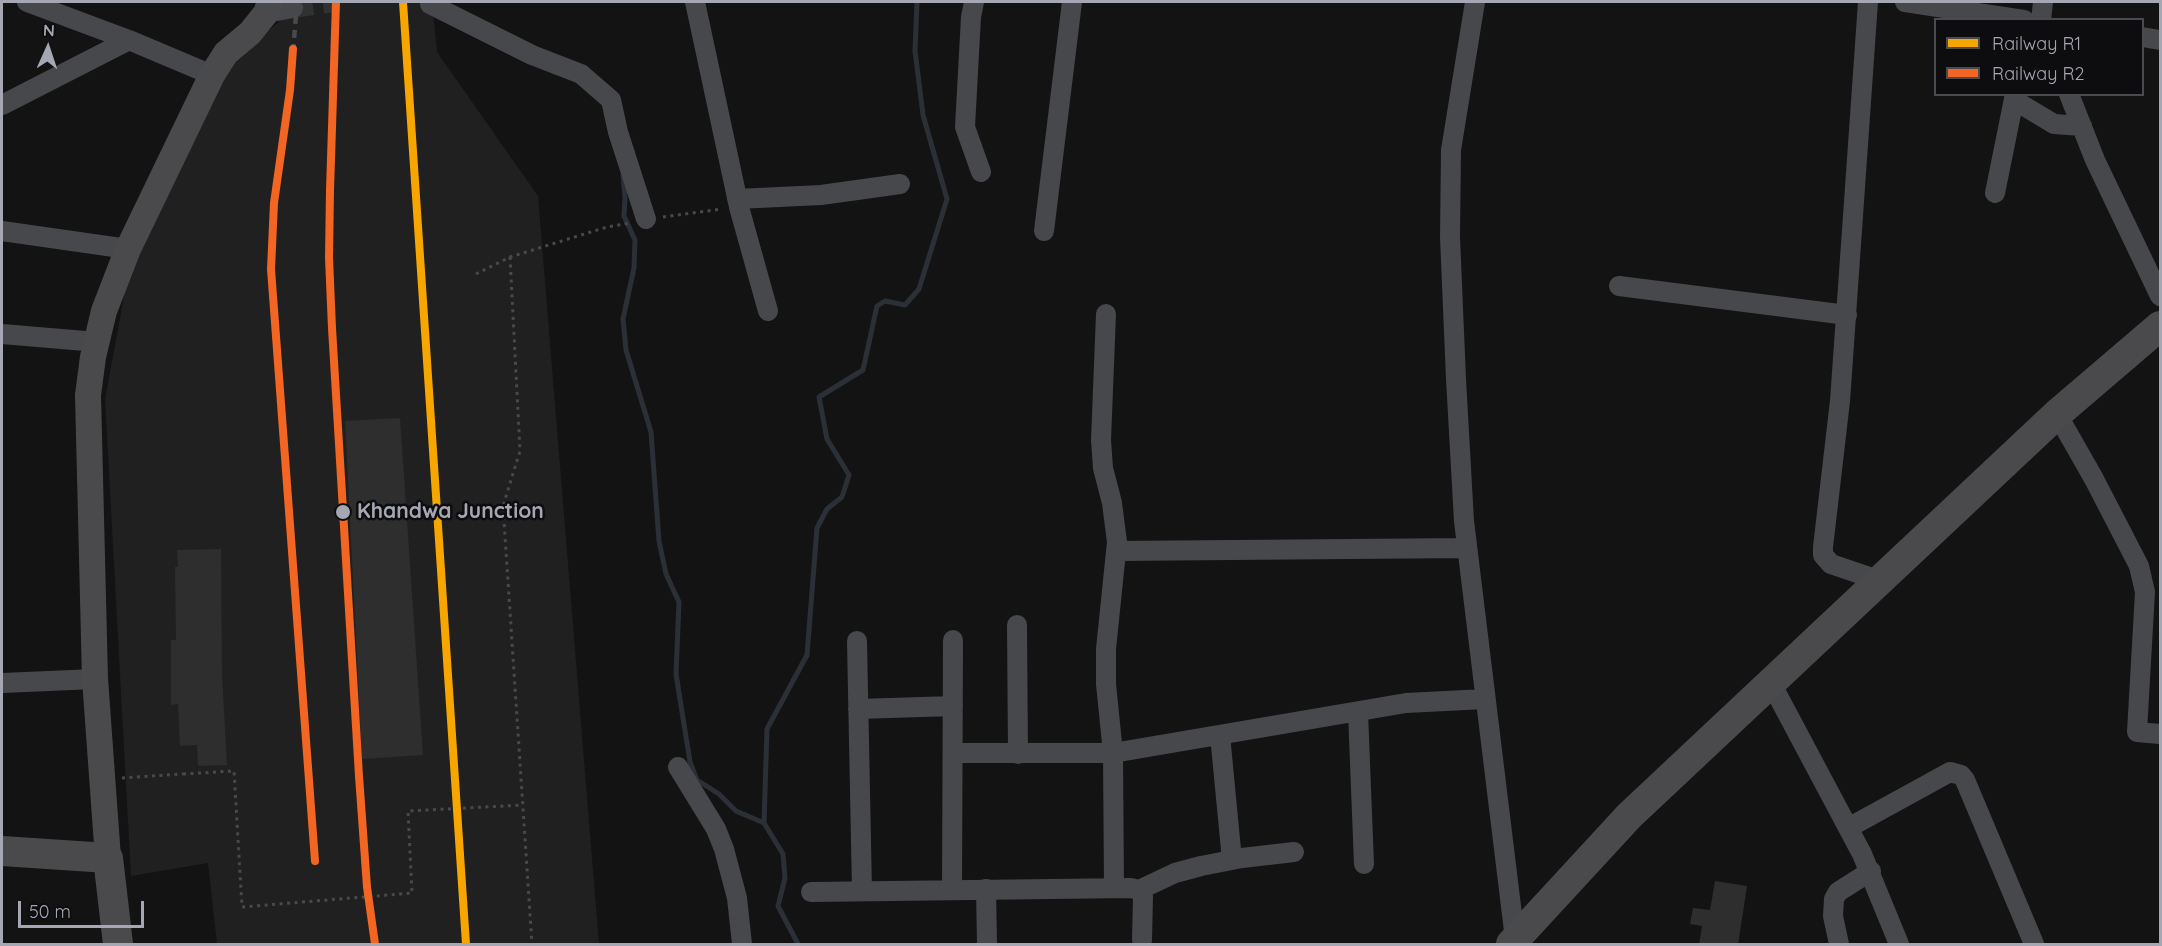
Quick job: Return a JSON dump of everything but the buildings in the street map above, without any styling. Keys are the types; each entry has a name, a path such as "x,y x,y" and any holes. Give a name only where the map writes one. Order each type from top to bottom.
{"highway":[{"path":"1513,942 1629,816 2057,414 2160,326"},
{"path":"2,851 108,858 118,945"}],"main road":[{"path":"108,858 95,679 88,395 97,342 104,311 128,249 212,75 226,53 276,7"}],"street":[{"path":"27,2 129,40 212,75"},
{"path":"695,2 738,203 768,311"},
{"path":"974,2 964,127 981,172"},
{"path":"1044,231 1072,2"},
{"path":"1475,2 1451,150 1450,249 1467,548 1513,942"},
{"path":"1868,2 1847,315 1823,555 1832,564 1881,581"},
{"path":"1905,2 2011,18"},
{"path":"2041,18 2043,2"},
{"path":"430,4 532,55 581,74 611,100 646,219"},
{"path":"2144,37 2160,40"},
{"path":"2,105 129,40"},
{"path":"2070,96 2095,160 2160,297"},
{"path":"1995,193 2014,97 2054,124 2082,126"},
{"path":"738,203 900,184"},
{"path":"2,231 128,249"},
{"path":"1619,286 1847,315"},
{"path":"1106,314 1101,440 1103,468 1116,529 1116,551 1106,649 1113,753 1114,887"},
{"path":"2,334 97,342"},
{"path":"2057,414 2139,566 2152,617 2137,732 2160,734"},
{"path":"1116,551 1467,548"},
{"path":"1017,625 1018,754"},
{"path":"952,889 953,640"},
{"path":"857,641 862,891"},
{"path":"2,683 95,679"},
{"path":"1772,683 1870,871 1899,945"},
{"path":"953,753 1113,753 1406,703 1485,699"},
{"path":"858,709 953,706"},
{"path":"1358,712 1364,864"},
{"path":"1220,735 1232,860"},
{"path":"678,767 716,829 724,849 737,898 742,945"},
{"path":"1848,828 1950,772 1961,775 2034,945"},
{"path":"811,892 1114,887 1139,890 1175,873 1201,866 1294,852"},
{"path":"1839,945 1833,916 1834,899 1838,892 1870,871"},
{"path":"986,889 987,945"},
{"path":"1139,890 1144,904 1142,940"}],"path":[{"path":"476,274 510,257 607,227 738,203"},
{"path":"510,257 520,451 503,506 532,945"},
{"path":"102,780 234,771 242,907 412,893 408,811 523,805"}],"shaded area":[{"name":"Khandwa Junction","path":"281,2 432,2 437,52 538,196 599,944 217,944 208,863 131,876 105,399 126,286 171,181 233,58 279,22"}],"waterway":[{"path":"798,944 778,906 785,878 783,854 764,823 767,729 807,655 817,528 827,509 842,497 849,475 827,439 819,397 863,370 877,306 885,301 905,305 919,289 947,199 923,115 915,51 917,2"},
{"path":"623,175 624,216 635,240 634,268 623,319 626,350 651,432 659,541 666,574 679,602 676,674 690,762 697,780 719,794 736,811 764,823"}],"tunnel":[{"path":"293,8 333,2"}],"railway":[{"path":"297,2 290,90 274,203 271,269 315,861"},
{"path":"336,2 329,258 359,776 367,887 375,944"}],"rail line":[{"name":"R2","path":"336,2 329,258 359,776 367,887 375,944"},
{"name":"R1","path":"403,2 466,944"},
{"name":"R2","path":"293,49 290,90 274,203 271,269 315,861"}],"place":[{"name":"Khandwa Junction","path":"343,512"}]}
